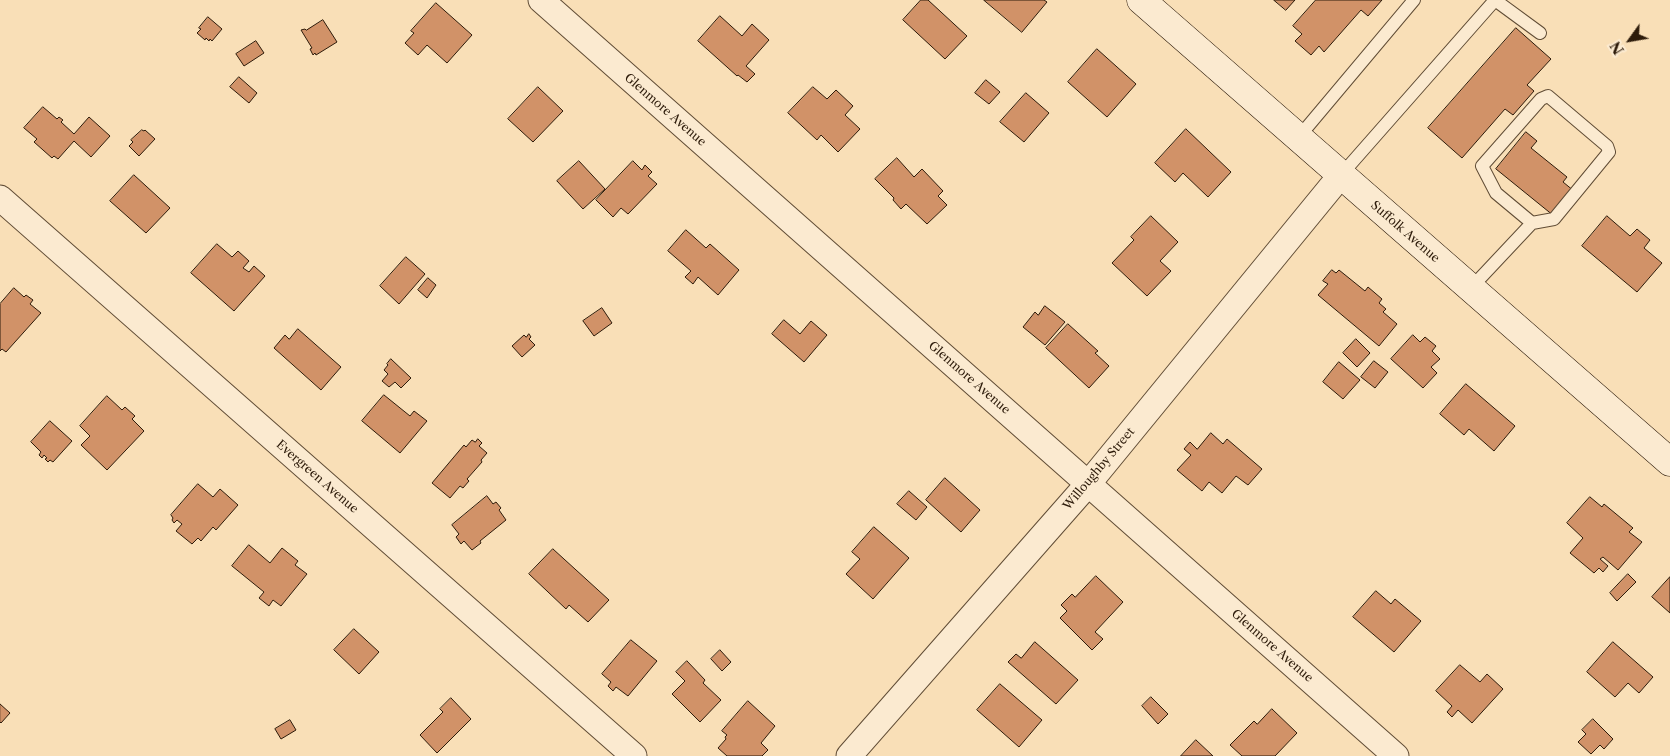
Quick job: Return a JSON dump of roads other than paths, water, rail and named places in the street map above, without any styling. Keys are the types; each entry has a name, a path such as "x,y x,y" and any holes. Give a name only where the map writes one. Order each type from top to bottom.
{"main road":[{"name":"Suffolk Avenue","path":"1141,0 1670,462"}],"street":[{"name":"Glenmore Avenue","path":"541,0 1396,756"},
{"name":"Willoughby Street","path":"850,756 1088,484 1341,175"},
{"name":"Evergreen Avenue","path":"0,198 634,756"}],"lane":[{"path":"1298,138 1414,0"},
{"path":"1341,175 1495,0 1540,32"},
{"path":"1470,289 1532,223 1554,219 1609,152 1608,146 1548,96 1541,99 1482,166 1496,193 1532,223"}]}
